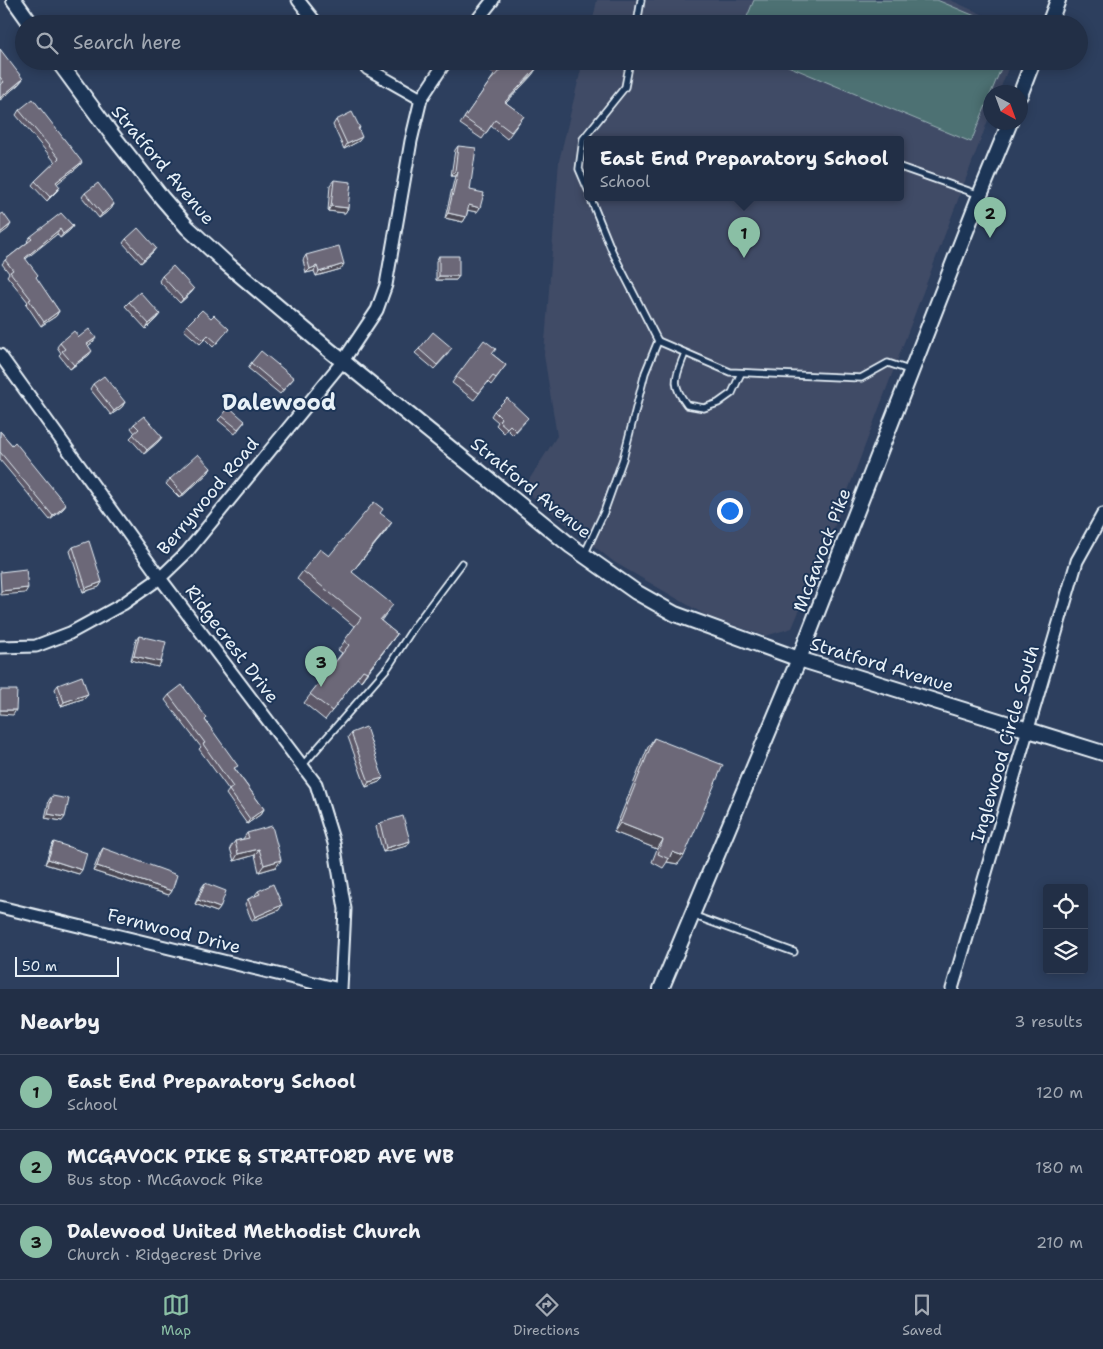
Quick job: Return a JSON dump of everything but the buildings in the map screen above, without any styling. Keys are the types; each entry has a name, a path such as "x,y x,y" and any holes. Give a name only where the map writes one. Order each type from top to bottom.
{"street":[{"path":"14,0 25,15"},
{"path":"298,0 310,15"},
{"path":"481,15 493,0"},
{"path":"1052,15 1058,0"},
{"name":"Stratford Avenue","path":"65,70 162,198 188,228 226,263 343,361 584,555 636,592 675,614 799,659 1103,752"},
{"path":"370,70 422,100"},
{"name":"Berrywood Road","path":"0,647 36,646 70,633 123,604 160,578 187,552 343,361 377,310 386,285 411,141 422,100 440,70"},
{"path":"1024,85 1030,70"},
{"name":"McGavock Pike","path":"661,989 799,659 1007,130"},
{"name":"Ridgecrest Drive","path":"0,355 160,578 316,784 334,843 345,909 340,989"},
{"name":"Inglewood Circle South","path":"952,989 1077,561 1103,514"},
{"name":"Fernwood Drive","path":"0,907 340,989"}],"lane":[{"path":"638,15 641,0"},
{"path":"585,136 625,87 628,70"},
{"path":"584,137 579,169 584,181"},
{"path":"904,168 980,195"},
{"path":"592,201 612,250 658,341 730,372 861,378 888,364 912,371"},
{"path":"584,555 604,512 623,459 645,373 658,341"},
{"path":"685,353 676,378 678,392 688,405 704,408 718,403 732,393 741,373"},
{"path":"302,766 388,667 414,627 462,563"},
{"path":"692,916 794,952"}],"shaded area":[{"path":"597,0 950,0 984,15 594,15"},
{"path":"581,70 1008,70 1002,85 983,85 984,130 830,538 792,628 765,636 707,616 614,562 523,489 557,436 544,355 559,161"}],"green space":[{"path":"754,0 937,0 973,15 748,15"},
{"path":"798,70 1000,70 994,85 983,85 983,113 971,142"}],"place":[{"name":"MCGAVOCK PIKE & STRATFORD AVE WB","path":"990,238"},
{"name":"East End Preparatory School","path":"744,258"},
{"name":"Dalewood United Methodist Church","path":"321,687"}],"district":[{"name":"Dalewood","path":"279,402"}]}
